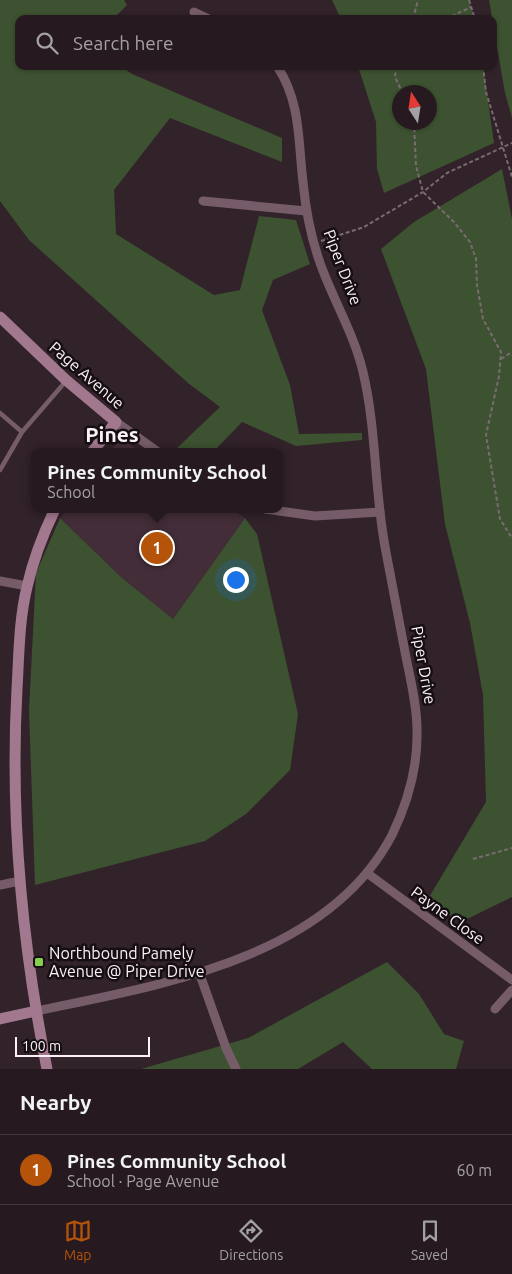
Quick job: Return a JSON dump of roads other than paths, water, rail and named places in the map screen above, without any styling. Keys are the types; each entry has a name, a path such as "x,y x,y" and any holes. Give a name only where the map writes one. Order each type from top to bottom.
{"street":[{"path":"194,12 200,15"},
{"name":"Piper Drive","path":"0,1019 144,988 199,972 249,954 314,920 346,895 367,873 388,843 404,810 413,773 417,730 413,691 380,512 371,419 362,369 352,335 325,275 314,244 306,211 297,111 292,92 279,70"},
{"path":"203,201 306,211"},
{"name":"Page Avenue","path":"0,317 66,380 116,422 152,448"},
{"path":"95,448 116,422"},
{"path":"283,512 314,516 380,512"},
{"path":"48,1069 36,1011 20,881 15,767 20,641 27,586 44,534 53,513"},
{"path":"0,581 27,586"},
{"name":"Payne Close","path":"367,873 512,980"},
{"path":"0,885 20,881"},
{"path":"199,972 226,1048 236,1069"},
{"path":"495,1009 512,990"}],"lane":[{"path":"0,470 22,432 66,380"},
{"path":"0,413 22,432"}],"place":[{"name":"Pines Community School","path":"157,548"},
{"name":"Northbound Pamely Avenue @ Piper Drive","path":"39,962"}],"district":[{"name":"Pines","path":"112,434"}]}
